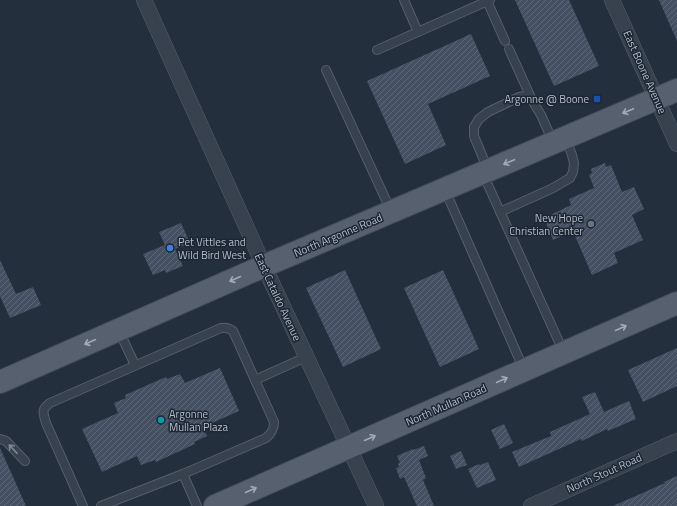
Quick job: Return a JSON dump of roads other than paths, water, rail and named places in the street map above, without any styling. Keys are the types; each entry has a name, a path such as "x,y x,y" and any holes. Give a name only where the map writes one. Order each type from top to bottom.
{"main road":[{"name":"North Argonne Road","path":"0,382 264,266 677,90"},
{"name":"North Mullan Road","path":"215,506 677,303"}],"street":[{"name":"East Cataldo Avenue","path":"144,0 264,266 376,506"},
{"name":"East Boone Avenue","path":"612,0 675,135"},
{"name":"North Stout Road","path":"531,506 677,440"}],"lane":[{"path":"404,0 418,32"},
{"path":"378,50 489,1 506,41"},
{"path":"500,212 553,188 570,178 574,172 574,163 532,100 509,50"},
{"path":"326,70 391,212"},
{"path":"532,100 526,96 519,97 488,112 479,119 474,128 474,136 500,212 564,353"},
{"path":"444,189 525,370"},
{"path":"83,506 46,423 43,411 45,407 50,403 221,328 229,328 233,331 274,422 274,427 271,434 266,438 183,474 101,506"},
{"path":"118,330 135,365"},
{"path":"255,380 306,357"},
{"path":"0,439 6,441 25,461"},
{"path":"183,474 197,506"}],"place":[{"name":"Argonne @ Boone","path":"597,99"},
{"name":"New Hope Christian Center","path":"591,224"},
{"name":"Pet Vittles and Wild Bird West","path":"170,248"},
{"name":"Argonne Mullan Plaza","path":"161,420"}]}
